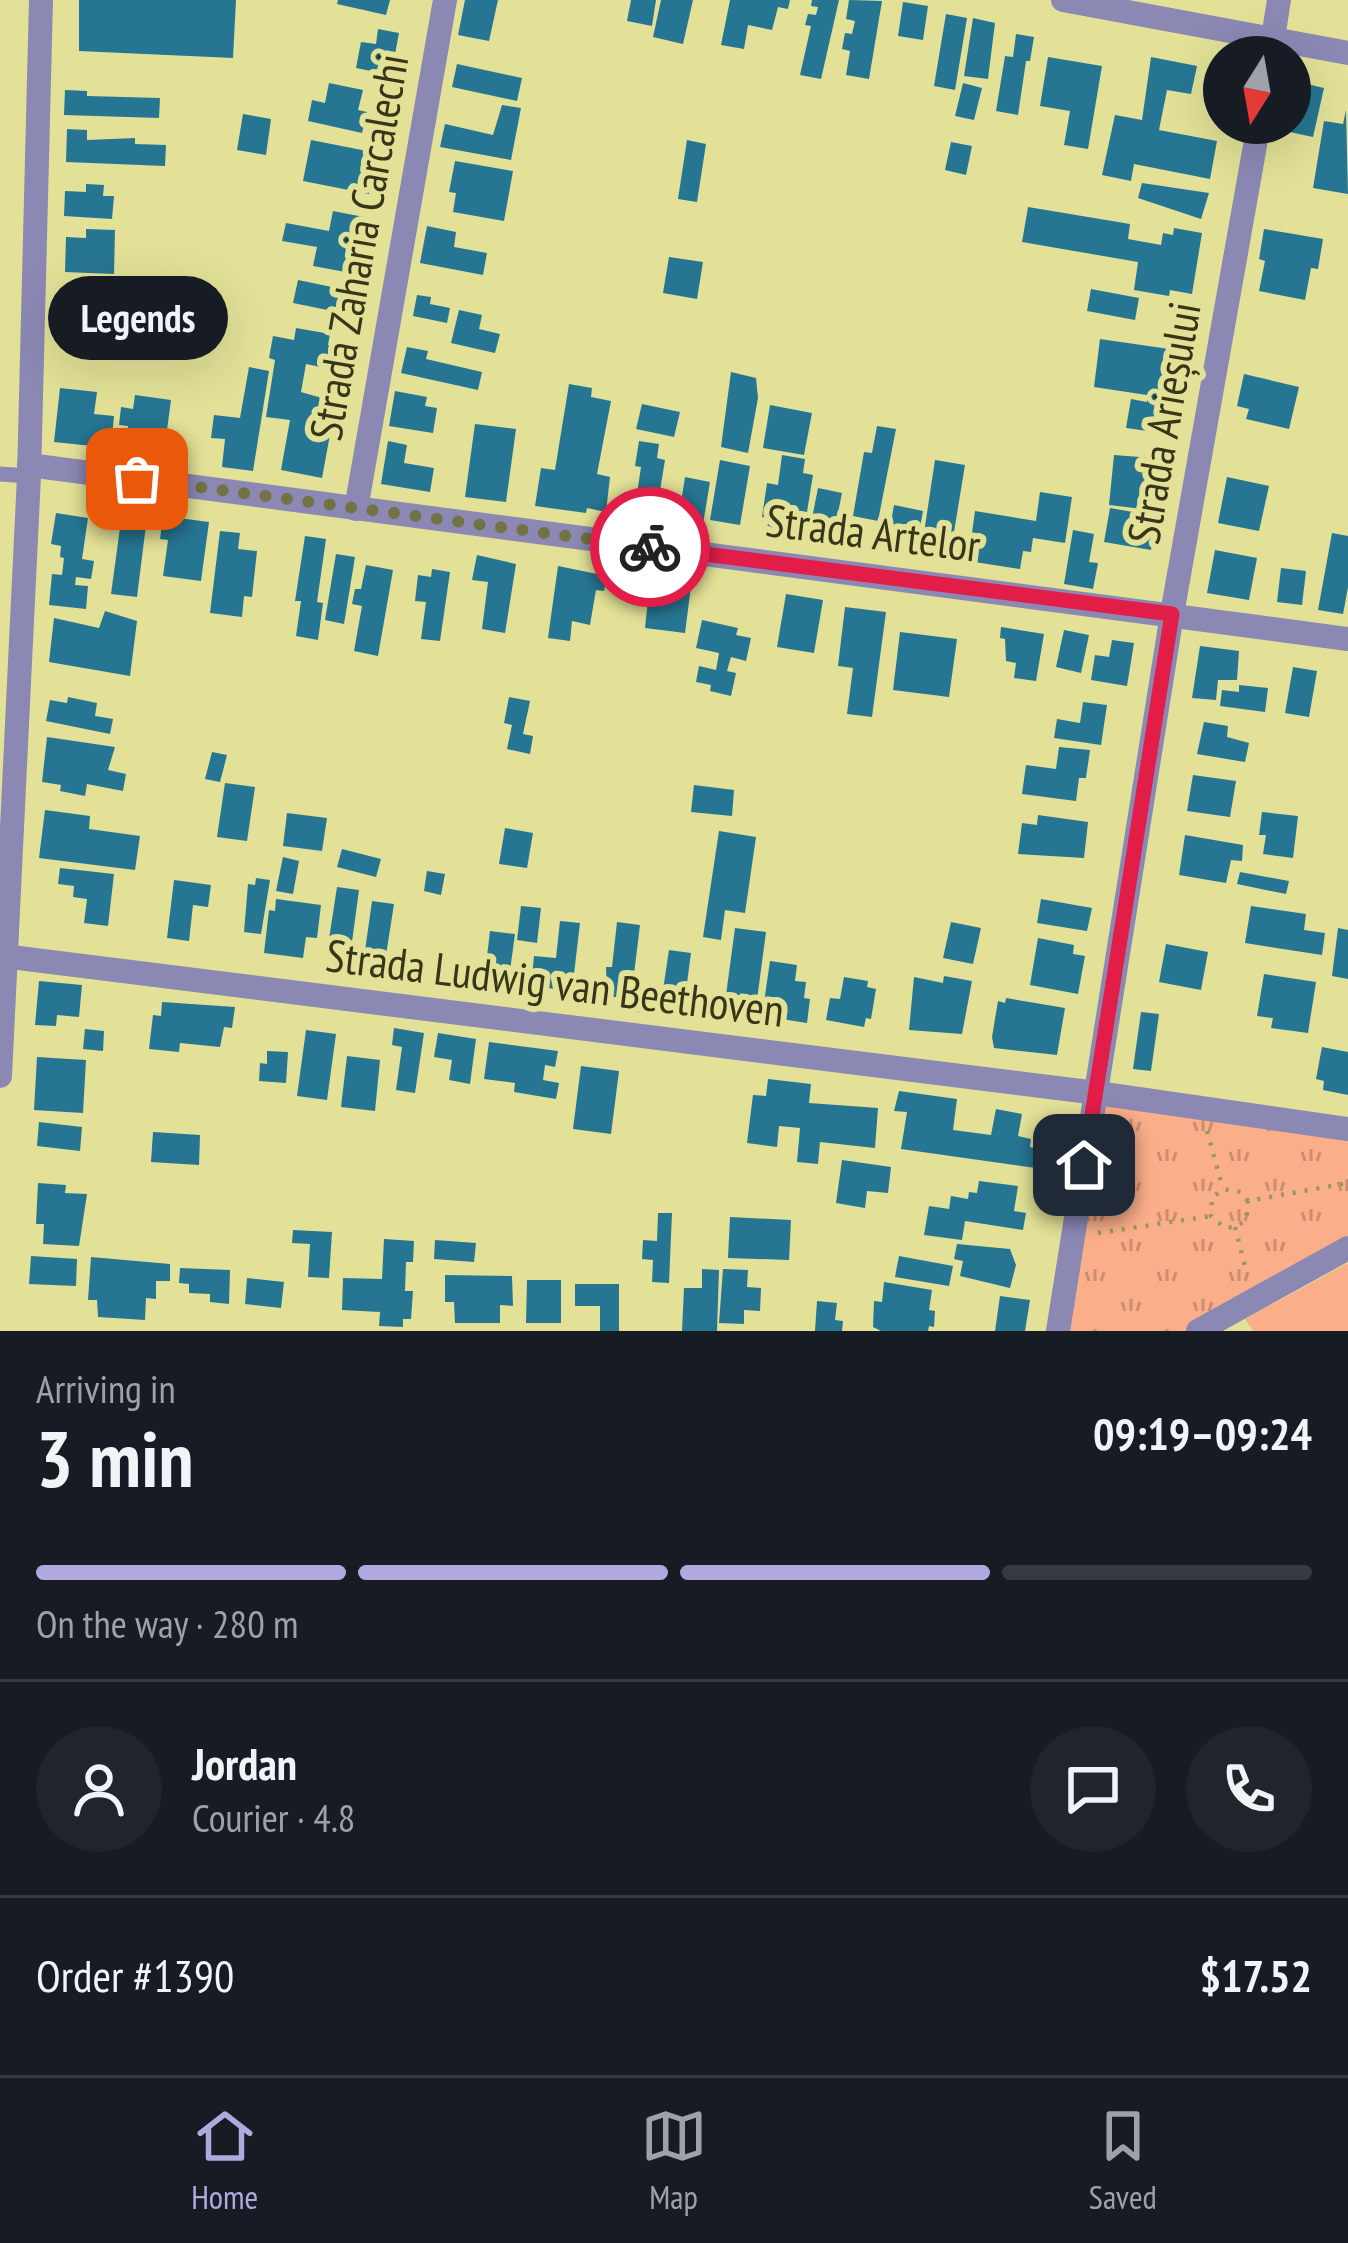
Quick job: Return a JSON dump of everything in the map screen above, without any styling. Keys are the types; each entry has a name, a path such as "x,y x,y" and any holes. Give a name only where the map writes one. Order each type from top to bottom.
{"street":[{"path":"0,1076 9,715 29,470 41,0"},
{"name":"Strada Zaharia Carcalechi","path":"356,509 445,0"},
{"path":"1064,0 1219,36"},
{"path":"1273,36 1279,0"},
{"path":"1311,51 1348,53"},
{"name":"Strada Arieșului","path":"1058,1331 1172,614 1255,144"},
{"name":"Strada Artelor","path":"29,470 1348,639"},
{"name":"Strada Ludwig van Beethoven","path":"3,956 1097,1093 1348,1129"},
{"path":"1198,1331 1348,1248"}],"lane":[{"path":"0,475 29,470"}],"path":[{"path":"1201,1108 1223,1190"},
{"path":"1248,1201 1348,1183"},
{"path":"1070,1237 1211,1216 1225,1228 1235,1227 1246,1220 1248,1201 1240,1192 1223,1190 1212,1198 1211,1216"},
{"path":"1235,1227 1254,1300"}],"green space":[{"path":"1097,1093 1348,1129 1348,1248 1198,1331 1058,1331"},
{"path":"1348,1263 1348,1331 1253,1331 1245,1319"}],"building":[{"path":"79,0 236,0 233,58 79,51"},
{"path":"338,0 390,0 386,15 337,4"},
{"path":"465,0 498,0 489,41 458,35"},
{"path":"631,0 656,0 652,26 627,21"},
{"path":"661,0 693,0 683,44 653,37"},
{"path":"730,0 790,0 788,9 778,7 772,30 748,25 744,49 721,45"},
{"path":"812,0 839,0 821,79 800,75 811,26 805,25 808,14 816,15 818,7 811,6"},
{"path":"849,0 882,1 869,79 846,75 850,51 842,49 845,33 852,34 855,21 846,19"},
{"path":"903,2 928,6 923,40 898,36"},
{"path":"946,14 967,18 955,90 934,86"},
{"path":"973,18 995,23 988,79 964,76"},
{"path":"378,29 399,33 391,75 356,68 361,42 376,44"},
{"path":"1016,34 1034,37 1018,115 996,111 1005,56 1013,57"},
{"path":"1048,57 1102,66 1088,149 1064,145 1070,111 1040,106"},
{"path":"1151,57 1197,66 1191,94 1167,90 1159,130 1216,144 1210,179 1134,164 1131,181 1102,175 1115,115 1142,120"},
{"path":"457,64 522,78 517,101 452,87"},
{"path":"329,83 363,90 358,110 367,112 362,133 308,121 312,100 325,103"},
{"path":"963,83 982,88 974,120 955,116"},
{"path":"1311,85 1324,88 1311,137"},
{"path":"65,90 87,91 87,96 160,98 159,118 64,115"},
{"path":"502,105 521,108 511,160 440,147 445,124 493,135"},
{"path":"1346,110 1348,194 1313,188 1324,121 1343,124"},
{"path":"243,114 271,119 266,155 237,150"},
{"path":"67,129 87,130 87,140 135,138 135,144 166,145 165,166 66,162"},
{"path":"311,140 377,153 369,194 303,181"},
{"path":"687,140 706,144 697,202 678,199"},
{"path":"951,142 972,146 966,175 945,170"},
{"path":"455,161 513,171 504,221 453,212 456,193 449,192"},
{"path":"1142,183 1209,193 1201,219 1138,198"},
{"path":"86,184 104,185 103,196 114,196 112,219 64,216 65,191 86,192"},
{"path":"1028,207 1130,224 1128,239 1161,245 1163,233 1173,235 1174,228 1202,233 1192,294 1134,290 1138,262 1022,242"},
{"path":"333,211 369,218 362,254 355,253 351,273 313,266 317,247 282,241 286,223 329,231"},
{"path":"427,226 456,232 454,247 487,253 483,275 420,263"},
{"path":"86,229 115,230 114,274 65,272 66,237 86,238"},
{"path":"1264,229 1323,239 1318,269 1311,268 1305,300 1259,291"},
{"path":"669,257 703,262 697,299 663,293"},
{"path":"298,280 356,292 352,315 293,303"},
{"path":"1091,289 1139,298 1135,320 1087,311"},
{"path":"65,291 111,294 109,333 63,330"},
{"path":"417,295 431,297 430,304 450,308 447,323 413,316"},
{"path":"459,310 482,315 479,329 500,334 495,353 451,343"},
{"path":"296,328 330,334 328,345 349,349 345,372 306,364 301,392 336,402 322,478 281,470 290,420 266,417 275,360 269,358 273,336 294,340"},
{"path":"1100,339 1183,351 1169,434 1126,428 1131,399 1147,402 1147,395 1094,387"},
{"path":"407,347 428,351 426,359 482,372 478,390 401,373"},
{"path":"249,367 269,371 253,471 222,467 225,439 211,438 214,415 240,418"},
{"path":"731,372 756,378 758,398 748,453 721,447"},
{"path":"1244,374 1299,387 1289,429 1246,419 1249,409 1237,406"},
{"path":"569,384 592,388 591,397 611,401 597,474 610,477 606,512 535,506 541,468 555,470"},
{"path":"60,388 97,392 94,414 114,416 111,448 54,442"},
{"path":"395,391 427,397 425,406 437,408 433,433 389,426"},
{"path":"135,395 171,400 164,453 125,448 128,426 119,425 121,407 133,409"},
{"path":"642,404 680,412 674,437 636,429"},
{"path":"770,405 812,413 804,455 763,448"},
{"path":"475,424 516,429 506,502 465,497"},
{"path":"877,426 896,429 878,521 853,516 864,452 872,453"},
{"path":"388,441 407,445 404,463 434,468 430,492 381,484"},
{"path":"639,441 659,444 657,458 665,460 655,521 620,514 624,492 637,494"},
{"path":"782,455 805,459 803,473 813,475 807,512 794,510 791,532 767,529 769,518 762,517 767,483 778,485"},
{"path":"1114,455 1166,459 1159,503 1152,501 1151,510 1109,505"},
{"path":"720,460 750,466 740,525 710,520"},
{"path":"935,460 965,465 953,538 924,533"},
{"path":"685,477 710,482 703,524 669,518 673,495 682,496"},
{"path":"1227,477 1269,486 1259,531 1218,523"},
{"path":"818,488 842,493 832,543 808,538"},
{"path":"1040,492 1072,497 1065,543 1033,538 1031,552 1023,551 1020,569 968,561 975,511 1036,521"},
{"path":"894,505 923,511 915,554 886,549"},
{"path":"1110,508 1156,516 1151,550 1104,542"},
{"path":"56,513 88,518 82,559 94,561 91,579 76,577 75,585 88,586 86,609 49,605 52,574 62,575 64,558 60,557 61,546 51,544"},
{"path":"122,513 147,517 137,597 111,594"},
{"path":"163,516 209,522 201,581 163,576 168,540 160,539"},
{"path":"1073,530 1094,534 1089,562 1098,563 1093,589 1064,584"},
{"path":"220,531 240,533 238,549 257,551 252,597 244,596 242,617 210,613"},
{"path":"1332,533 1348,536 1343,614 1318,610"},
{"path":"305,536 326,539 317,602 323,603 318,640 296,636 301,601 295,601"},
{"path":"1215,550 1257,558 1249,600 1207,593"},
{"path":"336,554 355,557 344,624 325,620"},
{"path":"477,555 516,564 505,633 482,629 488,582 472,580"},
{"path":"366,565 393,570 378,656 354,651 362,606 352,604"},
{"path":"558,566 607,576 604,591 596,590 590,625 572,621 570,641 548,638"},
{"path":"1281,568 1306,571 1302,605 1277,602"},
{"path":"432,569 450,572 440,641 421,639 426,602 415,601 418,575 431,577"},
{"path":"650,581 691,586 685,633 645,628"},
{"path":"786,594 823,600 814,653 777,647"},
{"path":"845,607 886,612 872,717 847,714 853,668 838,666"},
{"path":"105,611 137,621 130,676 49,662 54,618 99,628"},
{"path":"702,620 738,628 736,635 751,638 746,661 731,657 727,671 736,673 731,696 696,682 699,666 716,670 719,653 696,648"},
{"path":"1001,627 1044,634 1036,681 1014,678 1016,663 1006,661"},
{"path":"1064,630 1089,635 1081,673 1056,667"},
{"path":"900,632 957,639 949,697 893,690"},
{"path":"1112,640 1134,643 1127,686 1091,680 1095,655 1109,657"},
{"path":"1200,646 1239,651 1237,680 1218,680 1216,700 1192,698"},
{"path":"1293,667 1317,671 1309,717 1285,713"},
{"path":"1239,685 1268,688 1265,712 1220,706 1222,690 1239,692"},
{"path":"68,697 97,703 95,716 113,719 110,734 46,721 50,700 67,703"},
{"path":"509,697 530,701 523,734 533,736 530,754 507,749 512,725 504,723"},
{"path":"1083,702 1107,705 1101,745 1054,738 1057,719 1080,723"},
{"path":"1204,722 1228,726 1227,737 1249,743 1245,762 1197,754"},
{"path":"47,737 115,747 108,770 126,774 123,791 87,784 85,796 42,782"},
{"path":"1059,747 1090,750 1076,801 1022,794 1026,765 1056,769"},
{"path":"212,752 227,755 220,782 205,779"},
{"path":"1193,775 1236,781 1230,817 1187,811"},
{"path":"225,783 255,787 247,841 217,837"},
{"path":"694,785 734,790 732,816 691,812"},
{"path":"45,810 90,816 89,829 140,836 135,870 39,858"},
{"path":"1262,812 1298,816 1293,858 1263,854"},
{"path":"287,813 327,818 322,851 283,846"},
{"path":"1038,815 1088,822 1084,858 1018,854 1022,823 1037,825"},
{"path":"505,828 533,833 527,868 499,864"},
{"path":"719,831 756,837 745,913 725,910 721,940 703,937"},
{"path":"1185,835 1243,845 1242,861 1231,860 1226,883 1179,875"},
{"path":"342,849 381,859 376,877 337,867"},
{"path":"283,857 299,861 293,894 276,891"},
{"path":"60,868 114,874 108,926 84,923 87,899 73,897 74,886 58,884"},
{"path":"427,871 445,874 441,895 424,891"},
{"path":"1240,872 1289,881 1286,894 1237,884"},
{"path":"256,878 270,880 261,934 244,932 248,884 255,885"},
{"path":"174,880 211,885 208,907 193,905 189,941 167,938"},
{"path":"337,887 359,890 352,942 329,939"},
{"path":"276,899 321,905 317,938 306,937 303,958 264,953 269,910 275,911"},
{"path":"1041,899 1092,908 1087,931 1037,923"},
{"path":"372,901 394,904 384,968 363,965"},
{"path":"521,906 541,908 537,943 517,940"},
{"path":"1251,906 1306,914 1304,930 1325,933 1322,955 1245,943"},
{"path":"560,921 580,923 572,991 531,986 534,956 556,958"},
{"path":"617,922 640,925 631,999 607,996 606,967 612,967"},
{"path":"951,922 981,928 973,964 943,958"},
{"path":"735,928 766,932 755,1015 724,1010"},
{"path":"1338,928 1348,930 1348,979 1332,976"},
{"path":"490,931 515,934 508,985 484,982"},
{"path":"1038,938 1074,945 1073,954 1085,956 1078,994 1030,985"},
{"path":"1166,944 1208,952 1201,990 1159,982"},
{"path":"669,950 691,953 684,1006 661,1003"},
{"path":"770,961 797,965 795,981 806,982 804,998 810,999 807,1023 762,1016"},
{"path":"1264,974 1316,982 1308,1033 1271,1028 1273,1018 1257,1016"},
{"path":"944,976 972,981 962,1034 909,1030 914,977 943,983"},
{"path":"844,977 868,981 867,987 876,989 871,1019 866,1018 864,1027 826,1020 830,998 840,999"},
{"path":"39,981 82,985 79,1017 57,1015 56,1026 35,1025"},
{"path":"639,984 657,987 654,1014 636,1012"},
{"path":"1006,998 1065,1008 1057,1055 994,1048 998,1001 1005,1003"},
{"path":"162,1002 235,1007 232,1028 224,1027 220,1047 180,1043 179,1052 149,1049 153,1015 161,1016"},
{"path":"1141,1012 1159,1014 1151,1071 1133,1069"},
{"path":"394,1028 424,1033 415,1093 396,1090 402,1047 392,1045"},
{"path":"85,1029 104,1031 103,1051 83,1049"},
{"path":"306,1030 336,1034 327,1100 297,1096"},
{"path":"438,1033 476,1039 470,1084 449,1080 452,1060 434,1057"},
{"path":"489,1042 558,1051 555,1067 545,1065 543,1080 559,1083 556,1099 514,1092 515,1083 484,1079"},
{"path":"1322,1047 1348,1052 1348,1095 1323,1090 1324,1081 1316,1079"},
{"path":"267,1051 288,1052 286,1083 259,1081 260,1063 267,1064"},
{"path":"347,1056 380,1060 375,1111 341,1107"},
{"path":"37,1057 86,1060 83,1113 34,1110"},
{"path":"581,1066 619,1071 611,1134 573,1129"},
{"path":"768,1079 811,1084 809,1103 878,1108 875,1148 820,1142 818,1164 797,1162 800,1128 779,1126 777,1147 747,1143 753,1095 766,1096"},
{"path":"899,1091 957,1099 953,1130 991,1135 996,1109 1022,1114 1018,1136 1031,1139 1030,1147 1040,1149 1036,1168 901,1149 907,1112 894,1111"},
{"path":"39,1122 82,1127 80,1151 37,1146"},
{"path":"153,1132 200,1135 199,1165 151,1162"},
{"path":"842,1160 891,1167 888,1193 867,1191 865,1208 836,1203"},
{"path":"979,1181 1018,1186 1014,1211 1026,1213 1023,1230 965,1221 962,1240 924,1235 929,1206 949,1209 951,1196 968,1199 969,1192 977,1193"},
{"path":"38,1183 66,1185 65,1193 87,1194 79,1246 43,1244 44,1224 36,1224"},
{"path":"658,1213 672,1213 669,1283 652,1282 653,1260 642,1259 643,1240 657,1241"},
{"path":"730,1217 791,1220 789,1260 728,1258"},
{"path":"293,1230 332,1232 329,1278 308,1277 310,1244 292,1243"},
{"path":"384,1239 414,1241 413,1262 406,1262 405,1291 413,1291 411,1319 403,1319 403,1327 379,1326 380,1312 342,1310 343,1278 382,1279"},
{"path":"435,1240 476,1243 474,1262 434,1259"},
{"path":"957,1244 1010,1249 1016,1265 1010,1288 960,1276 963,1261 954,1259"},
{"path":"31,1256 77,1259 76,1286 29,1284"},
{"path":"899,1256 953,1266 949,1286 895,1277"},
{"path":"91,1257 170,1264 170,1281 156,1281 156,1299 146,1298 145,1320 98,1317 97,1300 88,1300"},
{"path":"180,1268 230,1270 229,1304 210,1302 210,1294 189,1293 189,1284 179,1283"},
{"path":"702,1269 719,1270 717,1331 682,1331 684,1288 702,1288"},
{"path":"723,1269 748,1270 747,1287 761,1288 760,1311 744,1310 744,1324 719,1323"},
{"path":"445,1275 512,1276 513,1306 500,1305 500,1323 455,1323 454,1302 445,1302"},
{"path":"247,1278 284,1282 281,1308 245,1304"},
{"path":"527,1280 561,1280 561,1323 526,1323"},
{"path":"884,1282 932,1290 929,1310 935,1311 934,1327 881,1331 873,1327 874,1301 882,1302"},
{"path":"575,1284 619,1284 619,1331 600,1331 600,1306 575,1306"},
{"path":"1000,1296 1030,1300 1025,1331 995,1331"},
{"path":"817,1301 837,1303 835,1320 843,1321 842,1331 815,1331"}],"way so far":[{"path":"137,479 650,547"}],"place":[{"name":"Legends","path":"137,479"}],"route":[{"path":"650,547 1172,614 1084,1165"}]}
